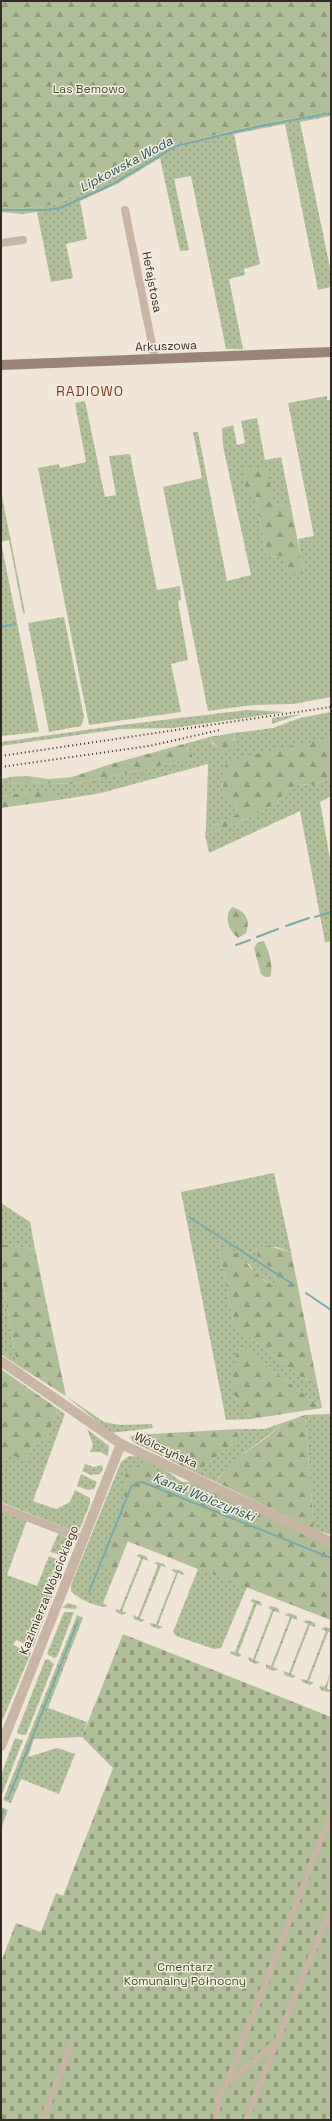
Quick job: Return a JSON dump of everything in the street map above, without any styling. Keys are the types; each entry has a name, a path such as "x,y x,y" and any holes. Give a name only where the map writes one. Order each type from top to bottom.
{"main road":[{"name":"Arkuszowa","path":"1,366 331,352"}],"street":[{"name":"Hefajstosa","path":"125,210 155,359"},
{"path":"1,243 23,240"},
{"name":"Wólczyńska","path":"1,1361 121,1444 331,1542"},
{"name":"Kazimierza Wóycickiego","path":"1,1746 121,1444"},
{"path":"1,1507 83,1539"},
{"path":"216,2120 219,2096 225,2086 331,1813"},
{"path":"246,2120 276,2041 331,1907"},
{"path":"225,2086 276,2041"},
{"path":"42,2120 71,2046"}],"green space":[{"name":"Las Bemowo","path":"1,1 331,1 331,112 259,124 175,145 53,205 17,209 1,207"},
{"path":"331,112 331,116 300,122 331,273 331,287 318,290 285,124 234,134 260,264 244,269 245,275 229,279 243,349 226,349 191,176 174,179 189,250 180,251 160,158 117,184 80,201 87,239 66,244 73,278 51,282 37,212 23,214 1,212 1,207 17,209 53,205 175,145 259,124"},
{"path":"327,396 327,400 331,400 331,697 293,704 253,705 208,711 163,487 202,478 193,432 198,432 227,581 251,575 223,446 222,428 233,425 237,445 245,443 241,421 257,418 265,460 281,457 291,507 274,504 256,497 267,557 284,556 304,572 298,539 314,536 288,403"},
{"path":"85,401 105,497 116,495 109,456 130,454 157,590 180,586 181,600 178,601 188,660 171,664 181,712 89,725 38,468 59,464 60,468 86,462 75,403"},
{"path":"242,468 267,468 274,504 291,507 304,572 287,575 284,556 267,557 256,497 247,494"},
{"path":"1,491 25,613 23,613 9,540 1,542"},
{"path":"1,542 39,732 1,736"},
{"path":"64,617 84,717 81,726 49,732 28,623"},
{"path":"247,710 286,712 173,728 120,729 1,746 1,742 121,725"},
{"path":"331,712 331,737 223,779 222,786 235,804 237,814 206,829 208,764 101,793 58,800 56,794 28,792 1,796 1,779 11,777 13,784 26,782 74,784 192,759 189,750 184,744 210,737 212,743 219,749 235,740 233,733 273,728 300,718"},
{"path":"301,714 272,724 272,718"},
{"path":"233,733 235,749 220,753 210,737"},
{"path":"331,737 331,777 314,785 300,784 288,789 277,803 234,825 205,835 206,829 237,814 235,804 222,796 222,770 229,761"},
{"path":"184,744 192,755 192,759 74,784 26,782 13,784 11,777 27,776 49,779 72,777 111,764"},
{"path":"331,777 331,796 320,802 331,865 331,941 325,942 300,811 209,853 205,835 234,825 277,803 288,789 300,784 314,785"},
{"path":"28,792 56,794 58,800 1,808 1,796"},
{"path":"232,907 246,916 248,924 246,933 238,938 228,923 229,911"},
{"path":"264,941 271,964 270,977 265,977 261,974 254,948 258,942"},
{"path":"274,1173 291,1252 277,1247 256,1249 259,1259 272,1268 276,1282 271,1284 255,1274 250,1265 218,1245 234,1325 305,1380 316,1378 322,1408 245,1349 239,1348 235,1397 251,1419 226,1420 181,1192"},
{"path":"1,1203 30,1222 35,1249 1,1244"},
{"path":"1,1244 35,1249 66,1396 17,1365 1,1273"},
{"path":"218,1245 227,1247 234,1252 257,1275 271,1284 276,1282 272,1268 259,1259 256,1249 264,1245 291,1252 316,1378 305,1380 234,1325"},
{"path":"1,1273 17,1365 1,1354"},
{"path":"239,1348 245,1349 322,1408 251,1419 234,1393 234,1365"},
{"path":"1,1369 58,1409 47,1438 34,1444 26,1460 7,1454 1,1472"},
{"path":"66,1396 104,1422 120,1425 152,1424 153,1428 111,1433"},
{"path":"58,1409 65,1414 33,1501 56,1509 70,1502 75,1490 90,1498 90,1504 79,1531 76,1532 1,1502 1,1472 7,1453 26,1460 34,1444 47,1438"},
{"path":"331,1414 331,1535 314,1529 305,1415"},
{"path":"305,1415 314,1529 216,1482 232,1462 266,1438 285,1422"},
{"path":"285,1422 231,1464 216,1482 196,1473 237,1441 239,1429 264,1429"},
{"path":"87,1429 109,1446 108,1456 100,1452 90,1452 93,1445"},
{"path":"239,1429 237,1441 196,1473 133,1442 130,1437 135,1435"},
{"path":"129,1456 151,1462 184,1484 193,1481 331,1547 331,1620 247,1587 221,1648 214,1649 176,1636 173,1632 198,1569 128,1541 103,1603 108,1606 105,1607 95,1605 74,1594 71,1591 71,1585 121,1462"},
{"path":"85,1464 94,1467 102,1465 103,1469 100,1474 91,1475 82,1471"},
{"path":"145,1465 168,1478 180,1482 193,1481 331,1547 331,1620 127,1541 116,1571 102,1565 127,1504 123,1491 124,1478 129,1470"},
{"path":"81,1474 97,1482 94,1489 88,1490 77,1486"},
{"path":"1,1510 27,1520 7,1575 37,1586 49,1556 65,1563 33,1647 16,1640 13,1645 31,1653 3,1719 1,1720"},
{"path":"59,1532 72,1543 71,1552 64,1556 50,1552"},
{"path":"140,1554 147,1557 148,1561 143,1559 122,1611 127,1613 122,1615 116,1612 115,1609 120,1610 141,1558 136,1556"},
{"path":"157,1562 164,1564 166,1567 161,1566 140,1618 145,1620 141,1622 134,1619 133,1615 138,1617 158,1565 154,1563"},
{"path":"171,1570 182,1571 184,1575 178,1573 158,1625 163,1627 159,1629 151,1626 150,1623 156,1624 176,1573"},
{"path":"253,1599 261,1602 262,1606 257,1604 238,1653 242,1655 238,1657 231,1654 230,1651 235,1652 254,1603 250,1601"},
{"path":"68,1603 77,1606 76,1609 62,1608"},
{"path":"271,1606 278,1608 280,1613 274,1611 255,1660 260,1662 256,1664 249,1661 248,1657 253,1659 272,1610 268,1608"},
{"path":"64,1612 74,1612 57,1657 54,1658 47,1654"},
{"path":"289,1613 297,1616 297,1620 292,1618 273,1667 278,1669 274,1671 266,1668 266,1664 271,1666 290,1617 285,1615"},
{"path":"77,1615 83,1618 48,1708 87,1722 82,1737 34,1739 28,1757 57,1748 75,1754 59,1794 21,1779 11,1803 3,1800"},
{"path":"307,1620 315,1623 315,1627 310,1625 291,1674 296,1676 292,1678 284,1675 284,1671 289,1673 308,1624 303,1622"},
{"path":"325,1627 331,1629 331,1633 328,1632 309,1681 314,1683 310,1685 302,1682 301,1679 307,1680 326,1631 321,1629"},
{"name":"Cmentarz Komunalny Północny","path":"123,1634 331,1717 331,2120 1,2120 1,1962 16,1923 41,1932 56,1893 63,1896 113,1768 82,1737"},
{"path":"48,1659 54,1664 26,1735 18,1734 17,1732 45,1660"},
{"path":"331,1671 327,1688 331,1691 328,1692 321,1690 319,1686 325,1687"},
{"path":"15,1738 23,1740 1,1797 1,1775"},
{"path":"1,1807 8,1810 1,1829"}],"waterway":[{"name":"Lipkowska Woda","path":"1,210 45,210 60,208 111,185 176,146 260,126 331,113"},
{"path":"1,627 15,624"},
{"path":"315,917 331,912"},
{"path":"286,926 309,918"},
{"path":"257,937 278,929"},
{"path":"236,945 250,940"},
{"path":"189,1217 294,1285"},
{"path":"306,1293 331,1310"},
{"name":"Kanał Wólczyński","path":"89,1592 131,1487 136,1483 142,1482 331,1558"},
{"name":"Kanał Wólczyński","path":"8,1799 78,1621"},
{"name":"Kanał Wólczyński","path":"1,1818 4,1811"}],"railway":[{"path":"1,756 331,707"},
{"path":"1,767 149,746 220,730"}],"district":[{"name":"RADIOWO","path":"90,391"}]}
